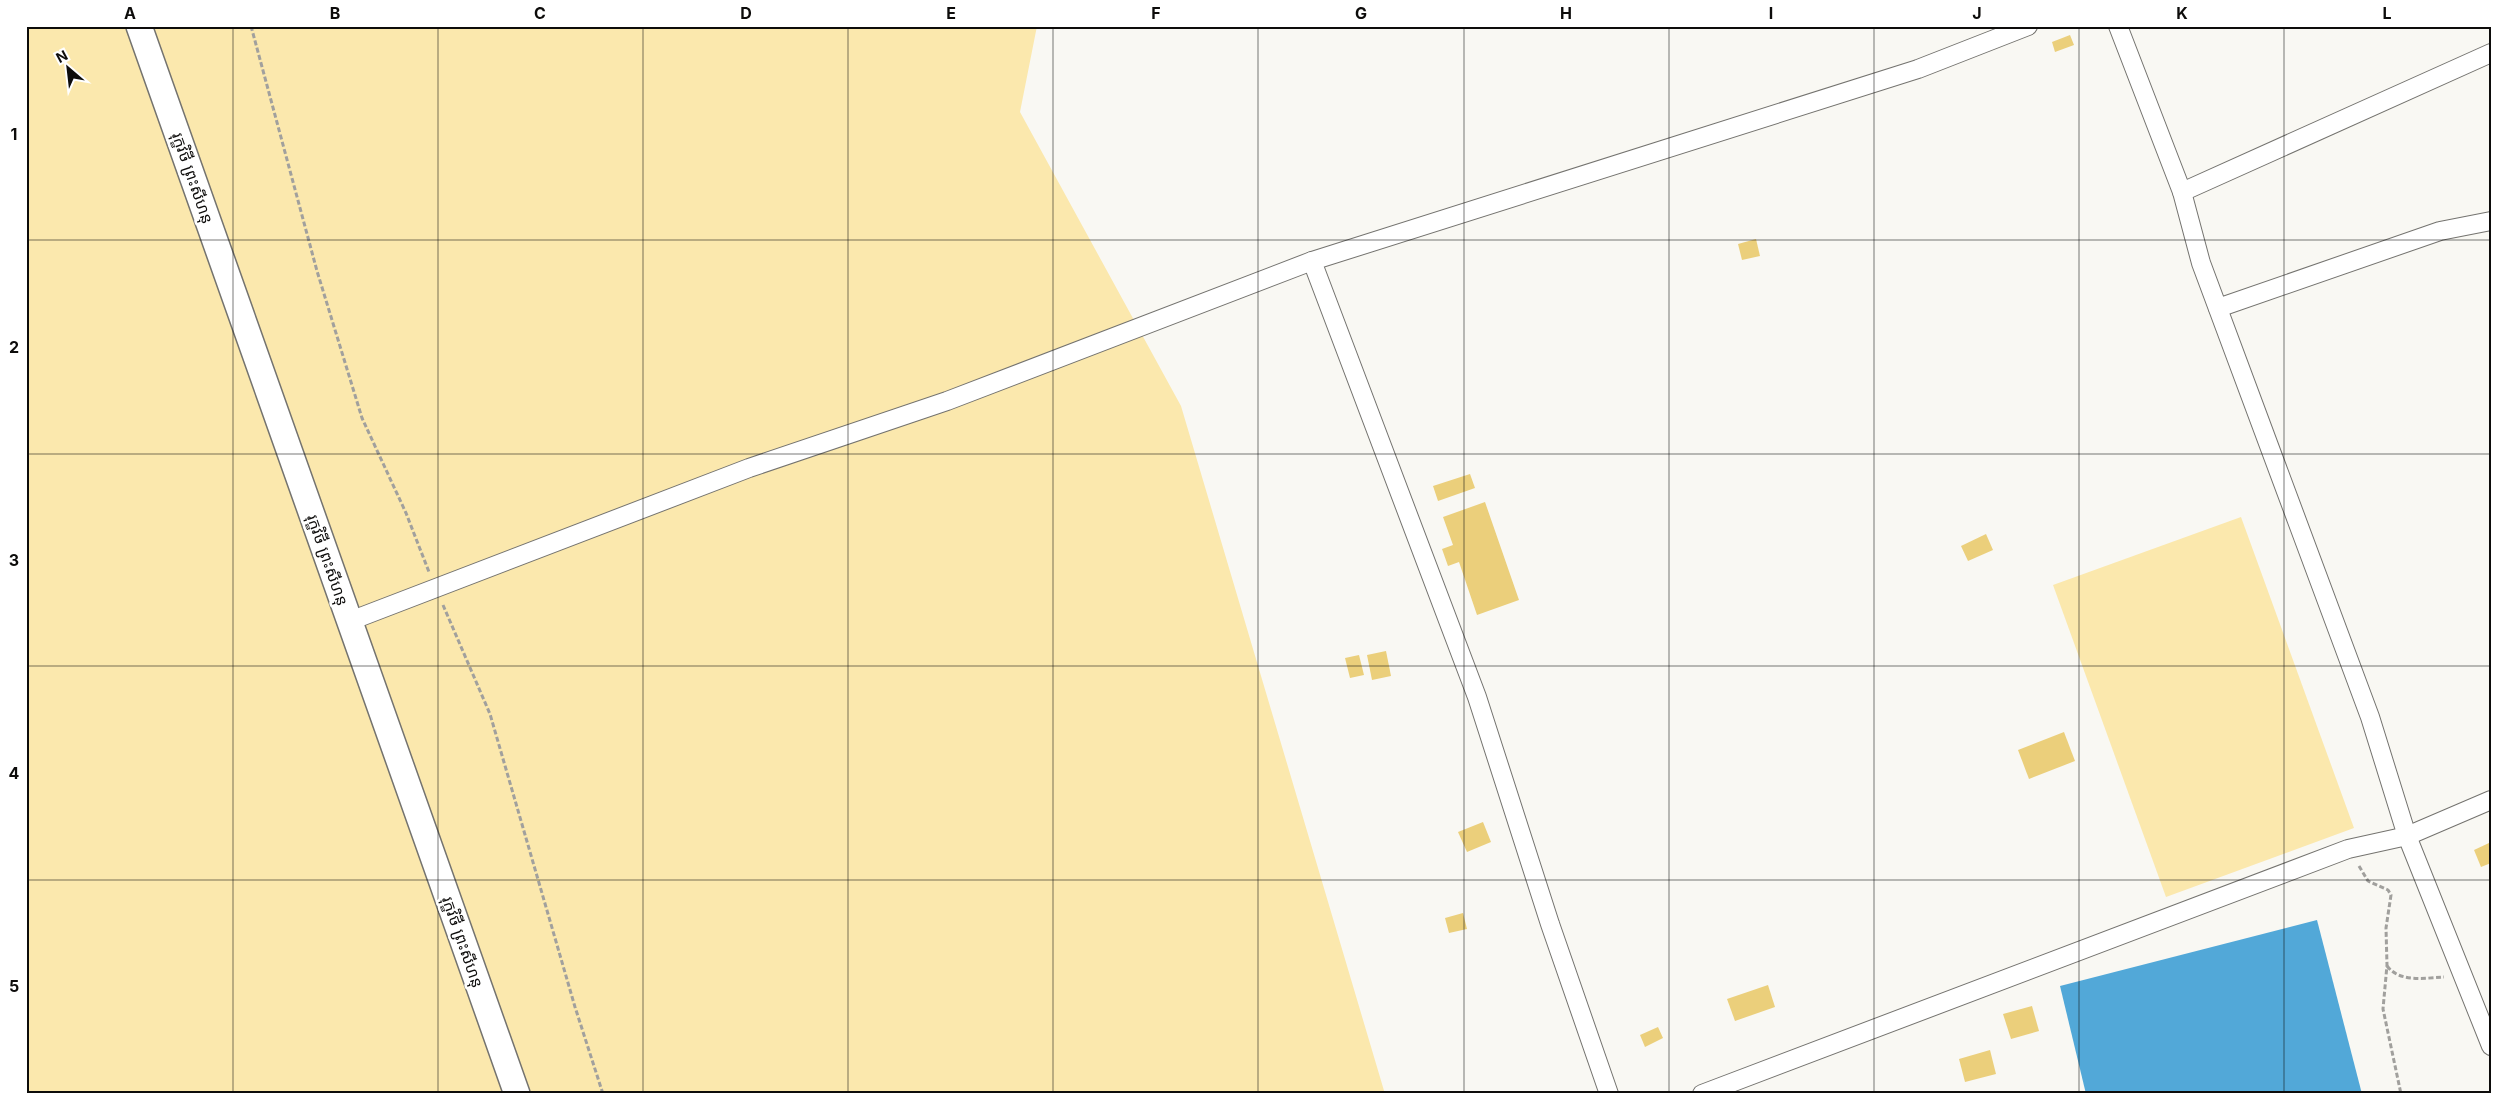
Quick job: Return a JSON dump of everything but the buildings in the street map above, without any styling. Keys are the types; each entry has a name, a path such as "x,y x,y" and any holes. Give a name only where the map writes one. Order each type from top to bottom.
{"street":[{"name":"រុក្ខវិថី ព្រះសីហនុ","path":"139,26 517,1094"},
{"path":"350,621 750,468 965,394 1312,261 1918,69 2028,26"},
{"path":"2118,26 2182,192 2200,263 2370,717 2407,836 2491,1046"},
{"path":"2182,192 2491,53"},
{"path":"2218,308 2440,231 2491,221"},
{"path":"1312,261 1477,697 1550,924 1609,1094"},
{"path":"1702,1094 2348,849 2407,836 2491,800"}],"path":[{"path":"251,26 317,271 362,418 406,513 490,714 572,997 603,1094"},
{"path":"2348,849 2368,881 2388,890 2391,895 2386,928 2387,965 2383,1009 2400,1094"},
{"path":"2387,965 2398,976 2416,978 2464,976"}],"shaded area":[{"path":"26,26 1037,26 1020,112 1181,406 1385,1094 26,1094"},
{"path":"2241,517 2354,828 2166,897 2053,585"}],"water":[{"path":"2317,920 2362,1094 2086,1094 2060,986"}]}
